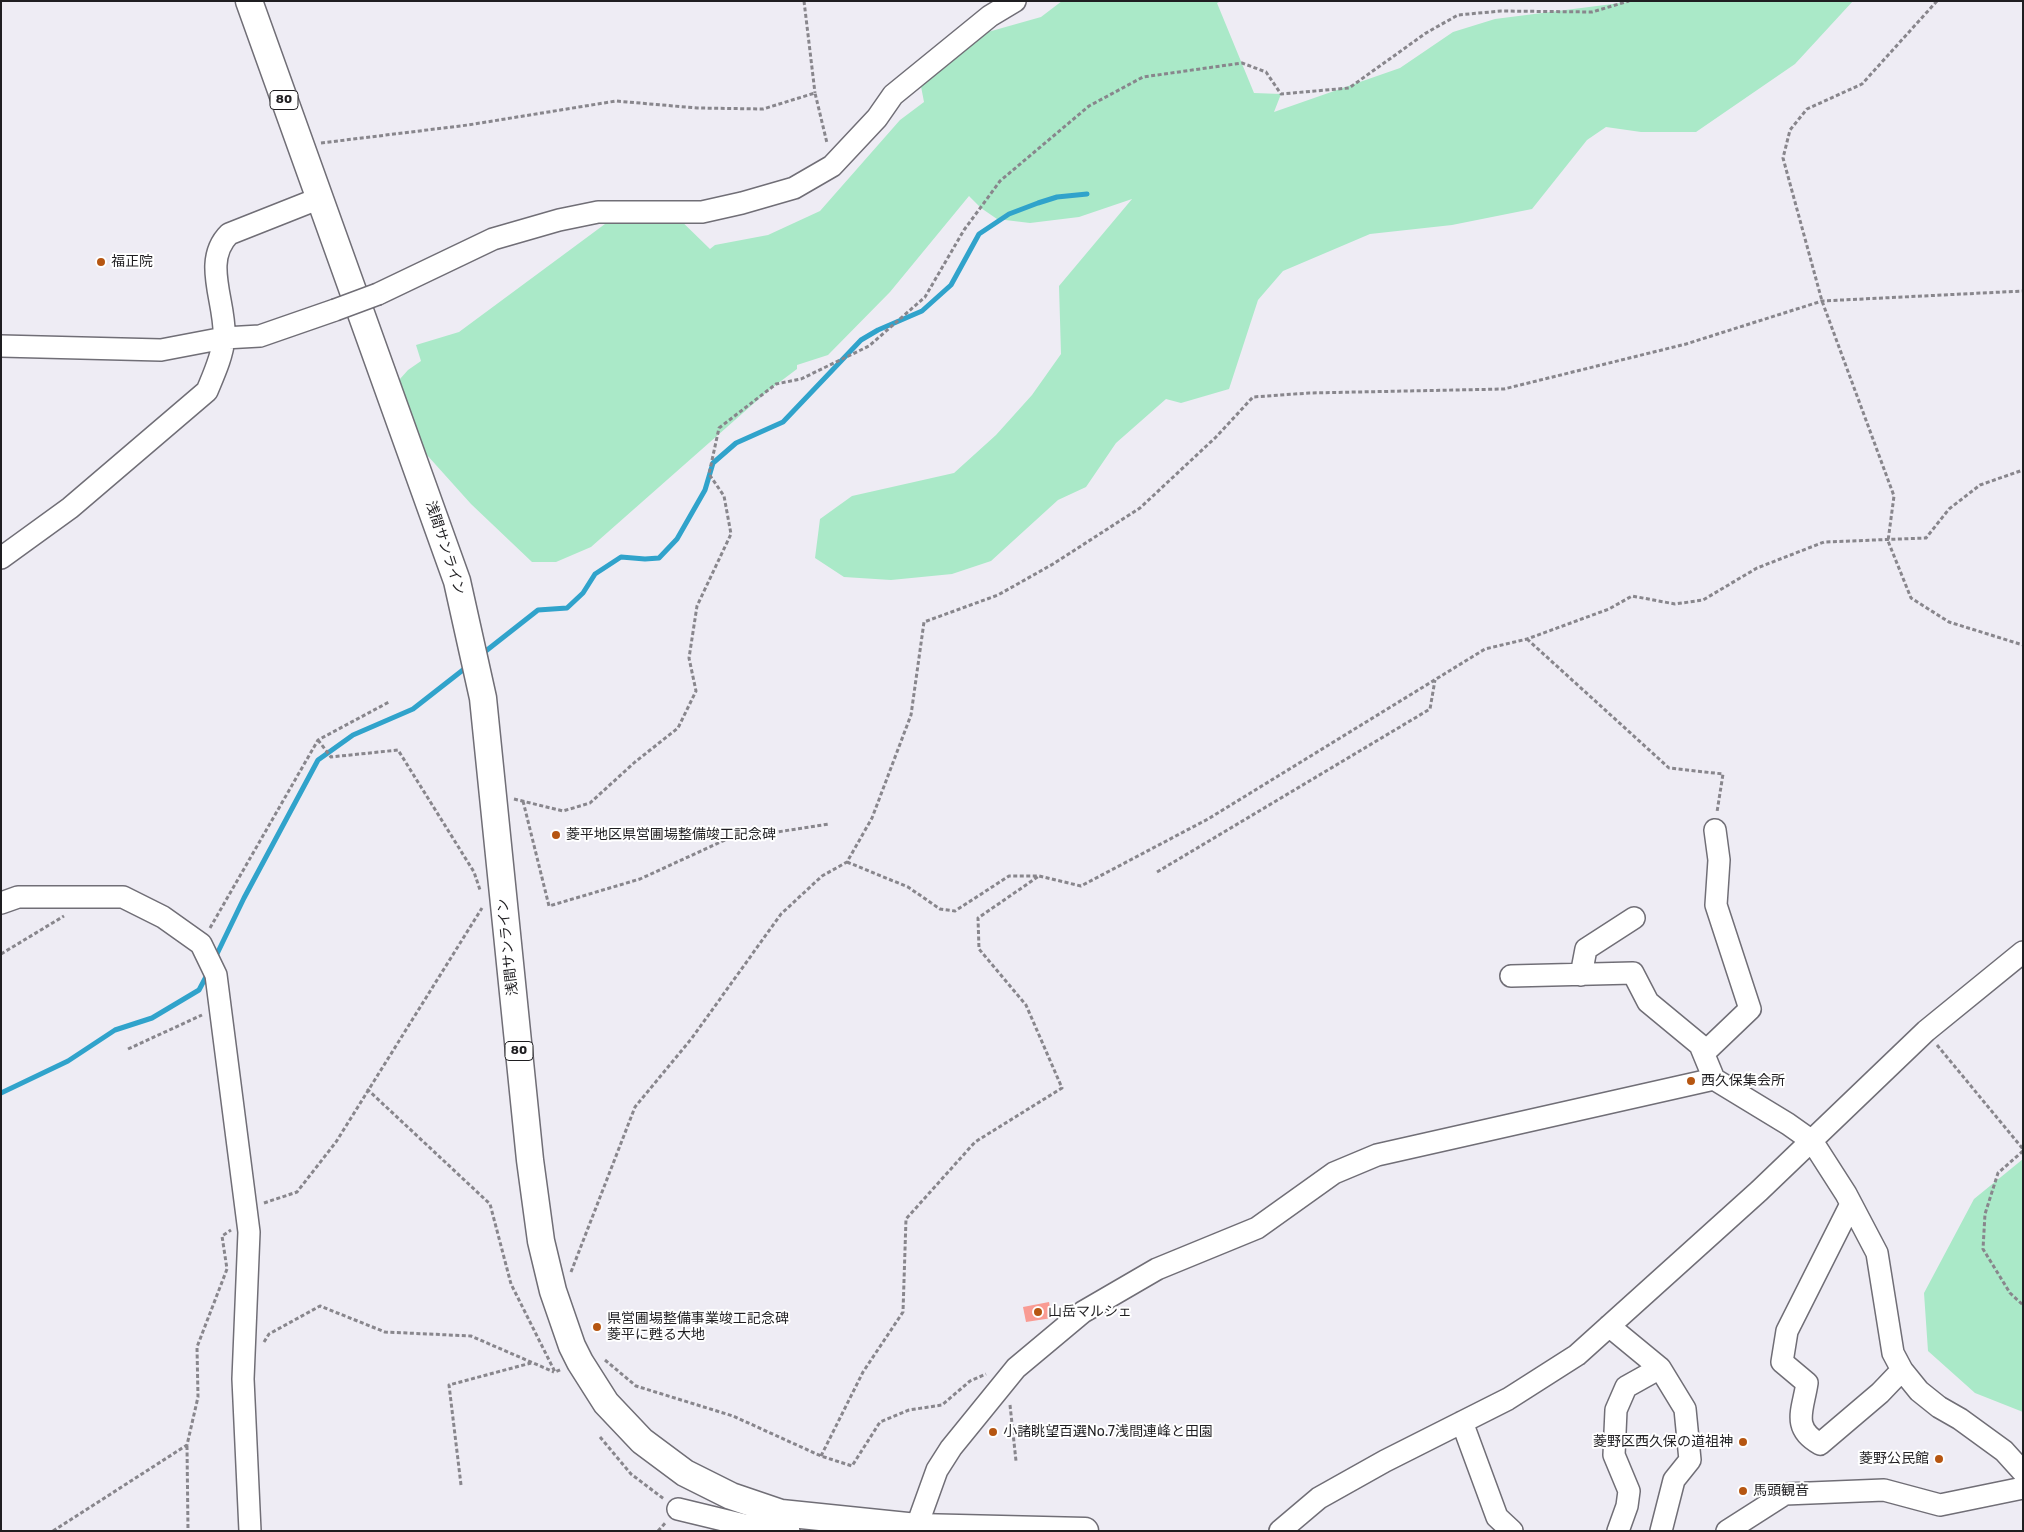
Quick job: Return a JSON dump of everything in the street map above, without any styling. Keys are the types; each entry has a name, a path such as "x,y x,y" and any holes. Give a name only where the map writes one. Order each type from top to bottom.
{"main road":[{"name":"浅間サンライン","path":"249,1 457,581 484,698 530,1160 541,1241 558,1305 572,1346 590,1359 606,1403 642,1441 685,1472 731,1496 781,1512 916,1529 1084,1531"}],"street":[{"path":"1,346 161,350 224,338 260,336 378,294 493,238 598,212 702,212 742,204 794,188 832,166 877,118 893,95 990,16 1015,1"},
{"path":"1,558 70,508 207,391 217,365 224,338 215,258 220,243 230,234 320,198"},
{"path":"1704,1053 1750,1009 1716,905 1719,860 1715,830"},
{"path":"1,903 18,897 123,897 163,917 201,944 216,976 247,1213 243,1379 250,1531"},
{"path":"1580,975 1586,949 1634,918"},
{"path":"1280,1531 1319,1498 1508,1399 1577,1354 1812,1141 1926,1031 2023,952"},
{"path":"1511,976 1632,973 1648,1002 1700,1045 1714,1079 1788,1124 1812,1141 1829,1164 1877,1253 1893,1353 1902,1370 1918,1391 1939,1408 1960,1419 2004,1451 2023,1472"},
{"path":"916,1529 937,1470 951,1448 1011,1373 1083,1312 1157,1269 1257,1228 1334,1173 1377,1155 1714,1079"},
{"path":"1851,1204 1787,1331 1782,1362 1807,1383 1800,1424 1806,1436 1820,1444 1880,1393 1902,1370"},
{"path":"1609,1326 1660,1368 1685,1410 1690,1460 1674,1480 1661,1531"},
{"path":"1618,1531 1627,1506 1629,1491 1614,1455 1616,1410 1626,1388 1660,1368"},
{"path":"1462,1422 1497,1517 1512,1531"},
{"path":"1727,1531 1785,1494 1884,1490 1940,1505 2023,1488"},
{"path":"678,1509 744,1525 789,1531"}],"path":[{"path":"804,1 815,93 832,166"},
{"path":"494,794 563,811 590,803 635,762 678,728 696,690 689,658 698,606 731,534 724,496 709,474 719,428 776,384 801,379 869,346 925,297 964,230 1000,181 1089,106 1143,77 1242,63 1266,72 1281,94 1349,88 1426,34 1458,15 1501,11 1592,12 1630,1"},
{"path":"1937,1 1862,84 1808,108 1790,130 1783,158 1822,301 1894,496 1888,541 1911,598 1949,622 2023,645"},
{"path":"301,145 468,126 616,101 697,108 763,109 815,93"},
{"path":"558,1305 635,1107 692,1038 781,914 822,876 847,862 872,818 911,715 924,622 998,595 1053,564 1140,508 1216,437 1254,397 1309,393 1504,388 1686,344 1822,301 2023,291"},
{"path":"847,862 908,887 940,909 955,911 1009,876 1039,876 1081,886 1208,819 1485,650 1526,639 1609,609 1632,596 1675,604 1703,600 1757,568 1824,542 1888,541 1926,538 1949,508 1980,485 2023,470"},
{"path":"1526,639 1669,768 1722,774 1715,830"},
{"path":"1158,872 1430,709 1435,679"},
{"path":"201,944 318,740 389,702"},
{"path":"318,740 331,757 398,750 474,872 482,897"},
{"path":"523,801 549,906 640,879 725,840 829,824"},
{"path":"821,1456 863,1372 903,1312 906,1219 975,1142 1062,1088 1026,1005 979,949 978,918 1039,876"},
{"path":"1,954 97,896"},
{"path":"188,1531 187,1445 198,1398 197,1347 227,1270 222,1236 247,1213 297,1192 336,1142 484,905"},
{"path":"128,1049 221,1006"},
{"path":"1926,1031 2023,1150 1998,1173 1986,1214 1983,1249 2010,1293 2023,1305"},
{"path":"368,1089 490,1204 511,1284 555,1372"},
{"path":"260,1349 269,1334 320,1306 385,1332 471,1336 555,1372 590,1359 636,1386 733,1416 821,1456 852,1466 880,1422 909,1410 942,1405 970,1382 1010,1361 1016,1461"},
{"path":"461,1485 449,1385 532,1362"},
{"path":"600,1437 631,1474 678,1509 658,1531"},
{"path":"53,1531 187,1445"}],"green space":[{"path":"1062,1 1221,1 1217,3 1254,93 1281,94 1274,112 1400,68 1453,32 1495,19 1636,1 1853,1 1795,64 1696,132 1641,132 1606,127 1587,140 1532,209 1452,225 1370,234 1283,271 1258,300 1229,389 1181,403 1166,399 1116,443 1086,487 1058,500 991,561 952,574 891,580 844,577 815,558 820,519 852,496 954,473 996,435 1032,395 1061,354 1059,286 1132,199 1079,217 1030,223 997,219 981,208 969,196 890,292 828,355 797,365 797,369 769,390 591,547 556,562 532,562 471,504 409,435 391,389 408,370 421,361 416,345 459,332 605,224 645,205 671,211 710,249 715,245 768,235 820,211 900,120 924,102 919,76 956,41 1041,17"},
{"path":"2023,1159 2023,1412 1975,1393 1928,1351 1924,1293 1974,1199"}],"building":[{"name":"山岳マルシェ","path":"1049,1302 1052,1318 1026,1322 1023,1307"}],"waterway":[{"path":"482,654 538,610 567,608 583,593 595,574 621,557 659,558 677,539 705,490 713,463 736,443 783,422 861,340 878,330 922,311 951,285 979,234 1009,214 1038,203 1057,197 1087,194"},
{"path":"215,958 244,898 318,760 353,735 413,709 468,666"},
{"path":"1,1093 68,1061 115,1030 152,1018 199,990 208,973"}],"place":[{"name":"福正院","path":"101,262"},
{"name":"菱平地区県営圃場整備竣工記念碑","path":"556,835"},
{"name":"西久保集会所","path":"1691,1081"},
{"name":"山岳マルシェ","path":"1038,1312"},
{"name":"県営圃場整備事業竣工記念碑 菱平に甦る大地","path":"597,1327"},
{"name":"小諸眺望百選No.7浅間連峰と田園","path":"993,1432"},
{"name":"菱野区西久保の道祖神","path":"1743,1442"},
{"name":"菱野公民館","path":"1939,1459"},
{"name":"馬頭観音","path":"1743,1491"}]}
